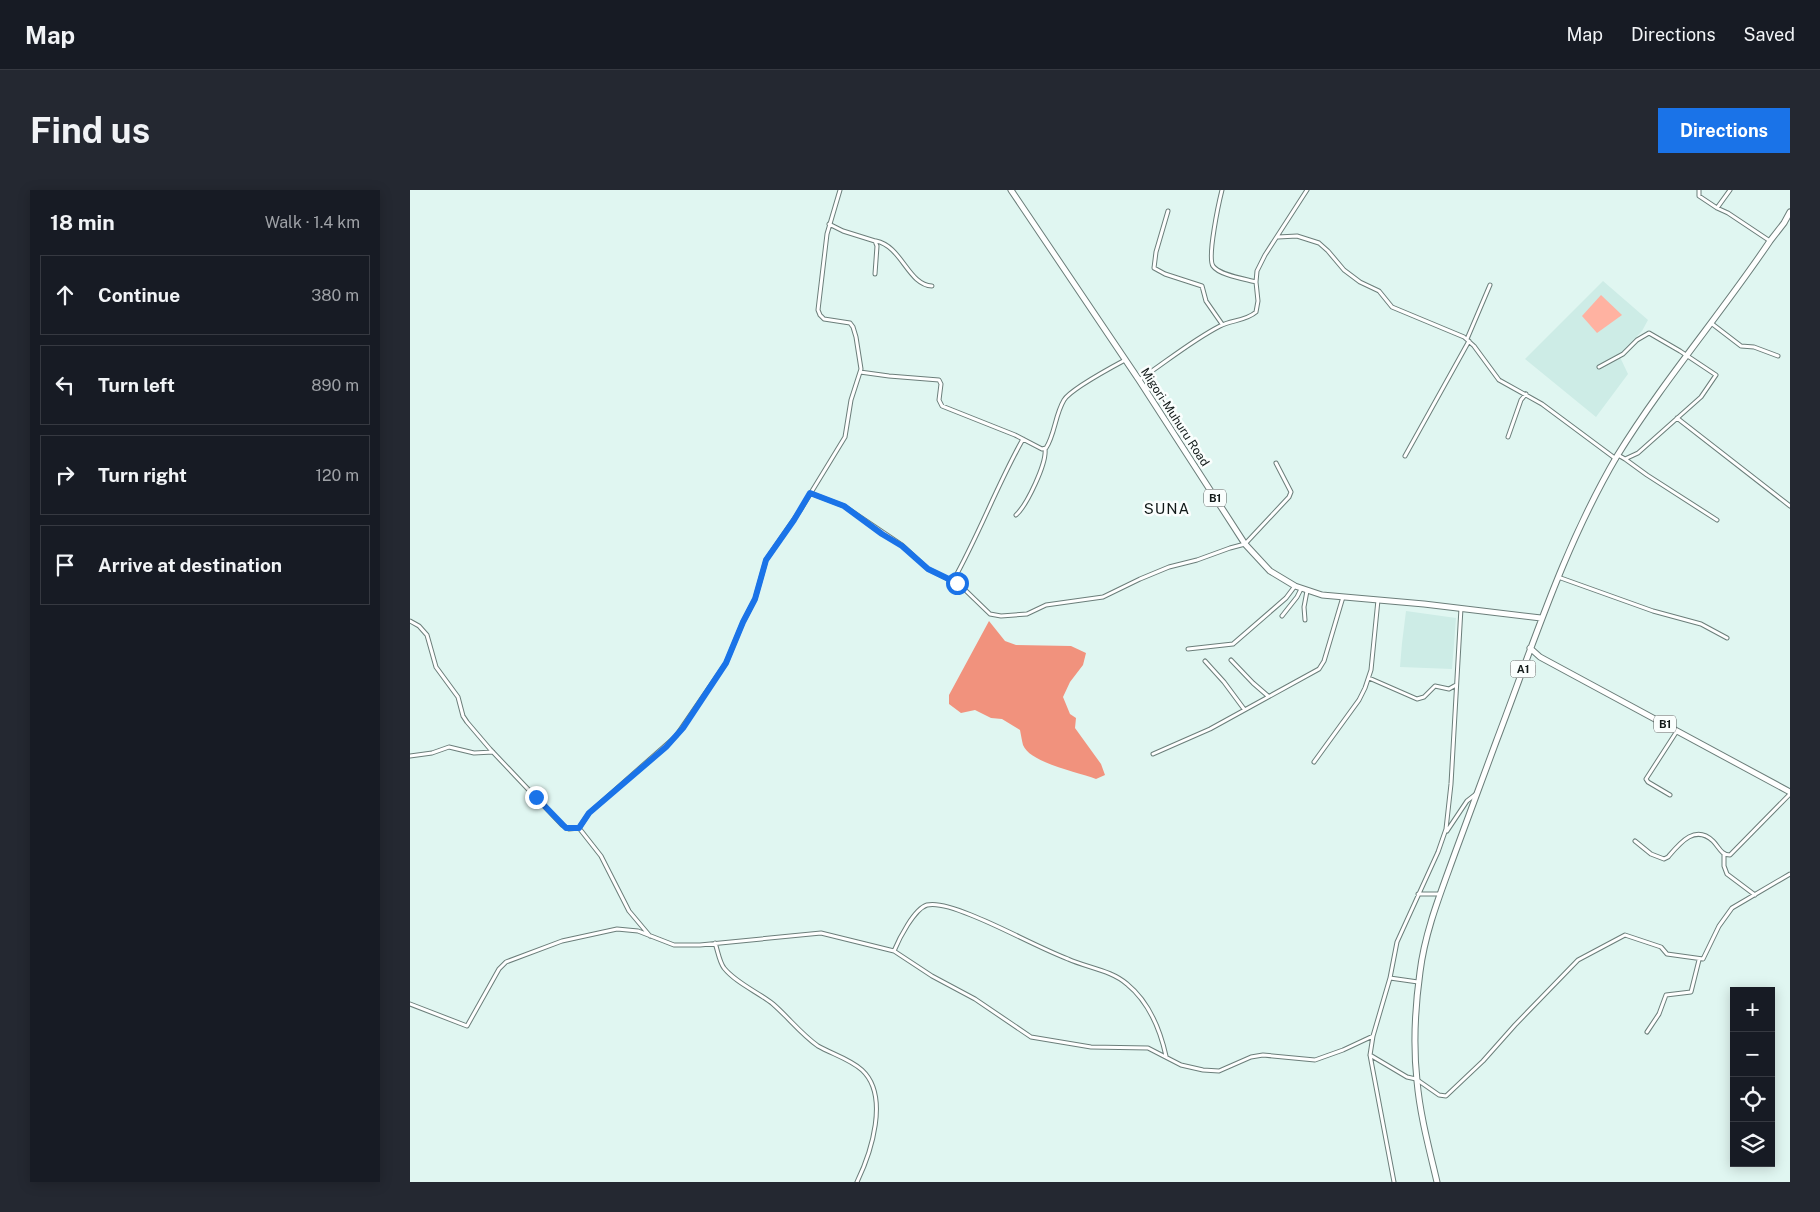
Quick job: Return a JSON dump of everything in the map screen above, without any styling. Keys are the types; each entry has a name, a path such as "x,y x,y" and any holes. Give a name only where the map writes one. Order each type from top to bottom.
{"highway":[{"name":"Migori-Muhuru Road","path":"1012,190 1139,380 1245,544 1270,571 1294,586 1307,591 1343,597 1461,608 1541,618"},
{"name":"A1","path":"1436,1182 1422,1122 1416,1079 1415,1023 1418,982 1424,946 1440,894 1476,794 1557,576 1592,501 1648,408 1789,215"},
{"name":"B1","path":"1530,648 1540,657 1790,793"},
{"name":"B1","path":"1528,654 1540,657"}],"street":[{"path":"579,828 589,813 666,747 683,728 726,663 755,599 766,560 798,515 845,437 850,400 860,372 858,349 852,325 847,322 824,319 818,310 823,281 824,249 829,224 840,190"},
{"path":"1222,190 1212,246 1212,263 1216,269 1222,272 1256,282"},
{"path":"1139,380 1222,324 1247,317 1256,312 1258,301 1256,276 1261,264 1307,190"},
{"path":"1699,190 1698,196 1770,241"},
{"path":"1717,208 1730,190"},
{"path":"1168,211 1155,255 1154,268 1165,274 1202,286 1206,301 1222,324"},
{"path":"829,224 843,231 888,246 922,283 932,286"},
{"path":"1278,237 1297,236 1319,243 1344,270 1360,282 1379,291 1392,307 1456,333 1468,340 1499,380 1526,394 1617,457 1625,459 1717,520"},
{"path":"875,241 877,246 875,274"},
{"path":"1405,456 1468,340 1490,285"},
{"path":"1710,323 1741,346 1778,356"},
{"path":"1598,368 1623,354 1641,336 1648,333 1715,374 1716,377 1704,394 1638,452 1625,459"},
{"path":"1016,515 1023,507 1038,476 1045,459 1044,448 1049,441 1066,396 1125,360"},
{"path":"860,372 939,380 941,384 939,400 942,406 1023,438 1039,448 1044,448"},
{"path":"1508,437 1521,400 1526,394"},
{"path":"1677,418 1790,506"},
{"path":"953,581 1023,438"},
{"path":"810,493 844,506 902,546 928,569 967,590 980,606 990,614 1001,616 1027,614 1035,612 1044,606 1103,598 1168,567 1197,560 1245,544 1289,497 1291,492 1276,463"},
{"path":"1557,576 1653,611 1701,624 1728,638"},
{"path":"1188,649 1233,644 1286,598 1294,586"},
{"path":"1282,616 1297,597 1300,589"},
{"path":"1304,620 1307,591"},
{"path":"1153,754 1210,729 1320,669 1343,597"},
{"path":"1314,762 1359,700 1369,678 1378,600"},
{"path":"1445,833 1451,784 1461,608"},
{"path":"410,620 427,635 436,667 458,698 463,716 562,824 569,829 579,828"},
{"path":"1231,660 1252,683 1268,696"},
{"path":"1205,661 1224,682 1244,709"},
{"path":"1369,678 1417,699 1424,697 1435,686 1448,688 1456,693"},
{"path":"1448,688 1456,685"},
{"path":"1670,794 1646,780 1677,730"},
{"path":"410,756 428,754 449,747 469,752 494,752"},
{"path":"1724,862 1790,793"},
{"path":"1394,1182 1370,1055 1373,1036 1390,978 1397,942 1445,833 1462,807 1476,794"},
{"path":"579,828 606,864 630,911 650,936"},
{"path":"1635,842 1651,854 1667,858 1689,836 1697,834 1711,840 1723,853 1730,855"},
{"path":"1723,853 1724,869 1727,874 1755,895"},
{"path":"1370,1055 1407,1077 1416,1079 1444,1097 1483,1061 1578,960 1625,935 1659,947 1667,954 1699,960 1704,958 1714,934 1728,912 1790,874"},
{"path":"1418,894 1440,894"},
{"path":"894,951 910,921 923,907 935,905 971,915 1070,960 1112,974 1124,981 1134,990 1155,1020 1166,1057"},
{"path":"410,1004 468,1026 499,969 508,961 562,941 618,929 630,929 674,945 822,933 894,951 932,976 975,999 1029,1036 1092,1047 1142,1047 1151,1049 1184,1066 1215,1072 1257,1055 1310,1060 1321,1058 1373,1036"},
{"path":"715,943 721,963 731,975 774,1005 808,1039 854,1064 867,1076 875,1095 876,1116 869,1155 857,1182"},
{"path":"1647,1032 1659,1014 1666,995 1691,992 1699,960"},
{"path":"1390,978 1418,982"}],"shaded area":[{"path":"1603,281 1648,320 1642,331 1619,355 1628,374 1596,417 1525,359"},
{"path":"1601,295 1622,315 1597,333 1582,316"},
{"path":"1406,611 1456,618 1452,669 1400,667"},
{"path":"989,621 1005,641 1016,645 1071,646 1086,653 1083,665 1070,682 1063,697 1070,714 1076,718 1075,728 1101,764 1105,775 1096,779 1044,762 1027,751 1023,745 1020,730 1002,719 991,718 975,710 961,713 949,704 949,695"}],"district":[{"name":"SUNA","path":"1167,508"}],"route":[{"path":"536,797 566,828 579,828 589,813 666,747 676,736 731,654 743,622 755,599 766,560 802,509 810,493 831,499 844,506 909,551 928,569 957,583"}]}
